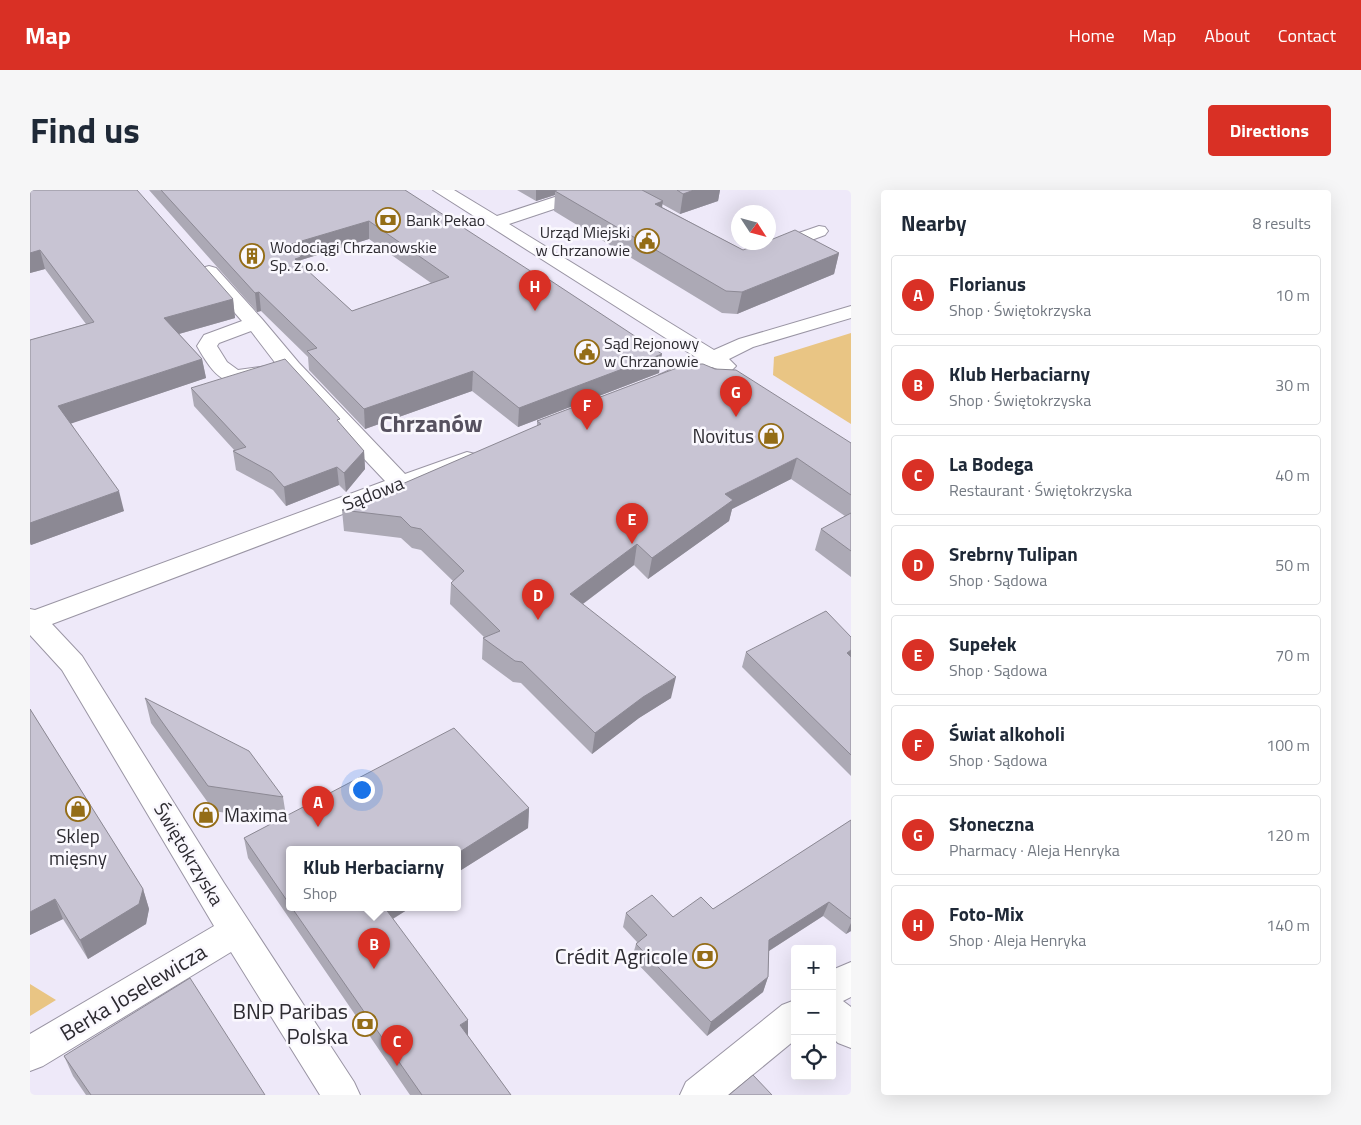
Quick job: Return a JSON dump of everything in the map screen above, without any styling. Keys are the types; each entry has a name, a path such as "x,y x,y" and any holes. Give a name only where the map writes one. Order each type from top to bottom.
{"street":[{"path":"442,190 742,377"},
{"path":"494,222 593,190"},
{"path":"754,255 819,230"},
{"path":"194,255 255,323 291,368 400,483"},
{"path":"651,386 746,343 851,312"},
{"path":"255,323 211,339 207,346 220,366 234,377 291,368"},
{"name":"Sądowa","path":"31,620 490,450"},
{"name":"Świętokrzyska","path":"31,620 72,663 341,1095"},
{"name":"Berka Joselewicza","path":"30,1054 237,930"},
{"path":"836,987 851,978"},
{"path":"836,1017 851,1031"},
{"path":"699,1095 791,1020"}],"shaded area":[{"path":"851,333 851,424 773,375 774,357"},
{"path":"30,984 56,1000 30,1016"}],"building":[{"path":"30,190 137,190 233,299 164,318 202,359 58,406 119,491 30,523 30,340 94,322 40,250 30,253"},
{"path":"161,190 405,190 532,272 536,271 662,354 519,408 473,371 364,409 307,351 317,348 259,292 255,293","holes":["369,221 449,277 352,311 295,259 301,257 288,245"]},
{"path":"642,190 663,201 655,204 731,244 731,250 776,250 776,238 795,230 839,253 742,292 726,291 555,191"},
{"path":"677,190 694,190 683,194"},
{"path":"285,359 340,419 337,420 364,451 344,473 337,467 284,487 271,472 233,451 246,447 191,388"},
{"path":"695,364 703,364 715,369 736,370 851,443 851,495 797,458 725,494 733,500 652,558 637,544 570,594 676,677 643,697 595,733 522,662 515,661 483,638 500,631 451,583 464,571 421,529 411,527 401,517 342,510 541,424 537,421 682,366 685,368"},
{"path":"851,513 851,551 821,529"},
{"path":"826,611 851,637 851,650 847,653 851,657 851,755 746,652"},
{"path":"145,698 249,751 283,797 208,786"},
{"path":"30,709 143,889 139,904 80,940 55,899 30,912"},
{"path":"454,728 529,808 461,851 461,846 286,846 286,899 244,838"},
{"path":"851,820 851,919 829,902 769,940 768,977 711,1022 636,944 647,935 626,913 652,895 673,917 701,897 713,909"},
{"path":"294,911 387,911 468,1020 460,1025 511,1095 422,1095"},
{"path":"190,978 265,1095 91,1095 64,1056"},
{"path":"753,1075 772,1095 729,1095"}],"place":[{"name":"Bank Pekao","path":"388,220"},
{"name":"Urząd Miejski w Chrzanowie","path":"647,241"},
{"name":"Wodociągi Chrzanowskie Sp. z o.o.","path":"252,256"},
{"name":"Foto-Mix","path":"535,311"},
{"name":"Sąd Rejonowy w Chrzanowie","path":"587,352"},
{"name":"Słoneczna","path":"736,417"},
{"name":"Świat alkoholi","path":"587,430"},
{"name":"Novitus","path":"771,436"},
{"name":"Supełek","path":"632,544"},
{"name":"Srebrny Tulipan","path":"538,620"},
{"name":"Sklep mięsny","path":"78,809"},
{"name":"Maxima","path":"206,815"},
{"name":"Florianus","path":"318,827"},
{"name":"Crédit Agricole","path":"705,956"},
{"name":"Klub Herbaciarny","path":"374,969"},
{"name":"BNP Paribas Polska","path":"365,1024"},
{"name":"La Bodega","path":"397,1066"}],"district":[{"name":"Chrzanów","path":"431,424"}]}
